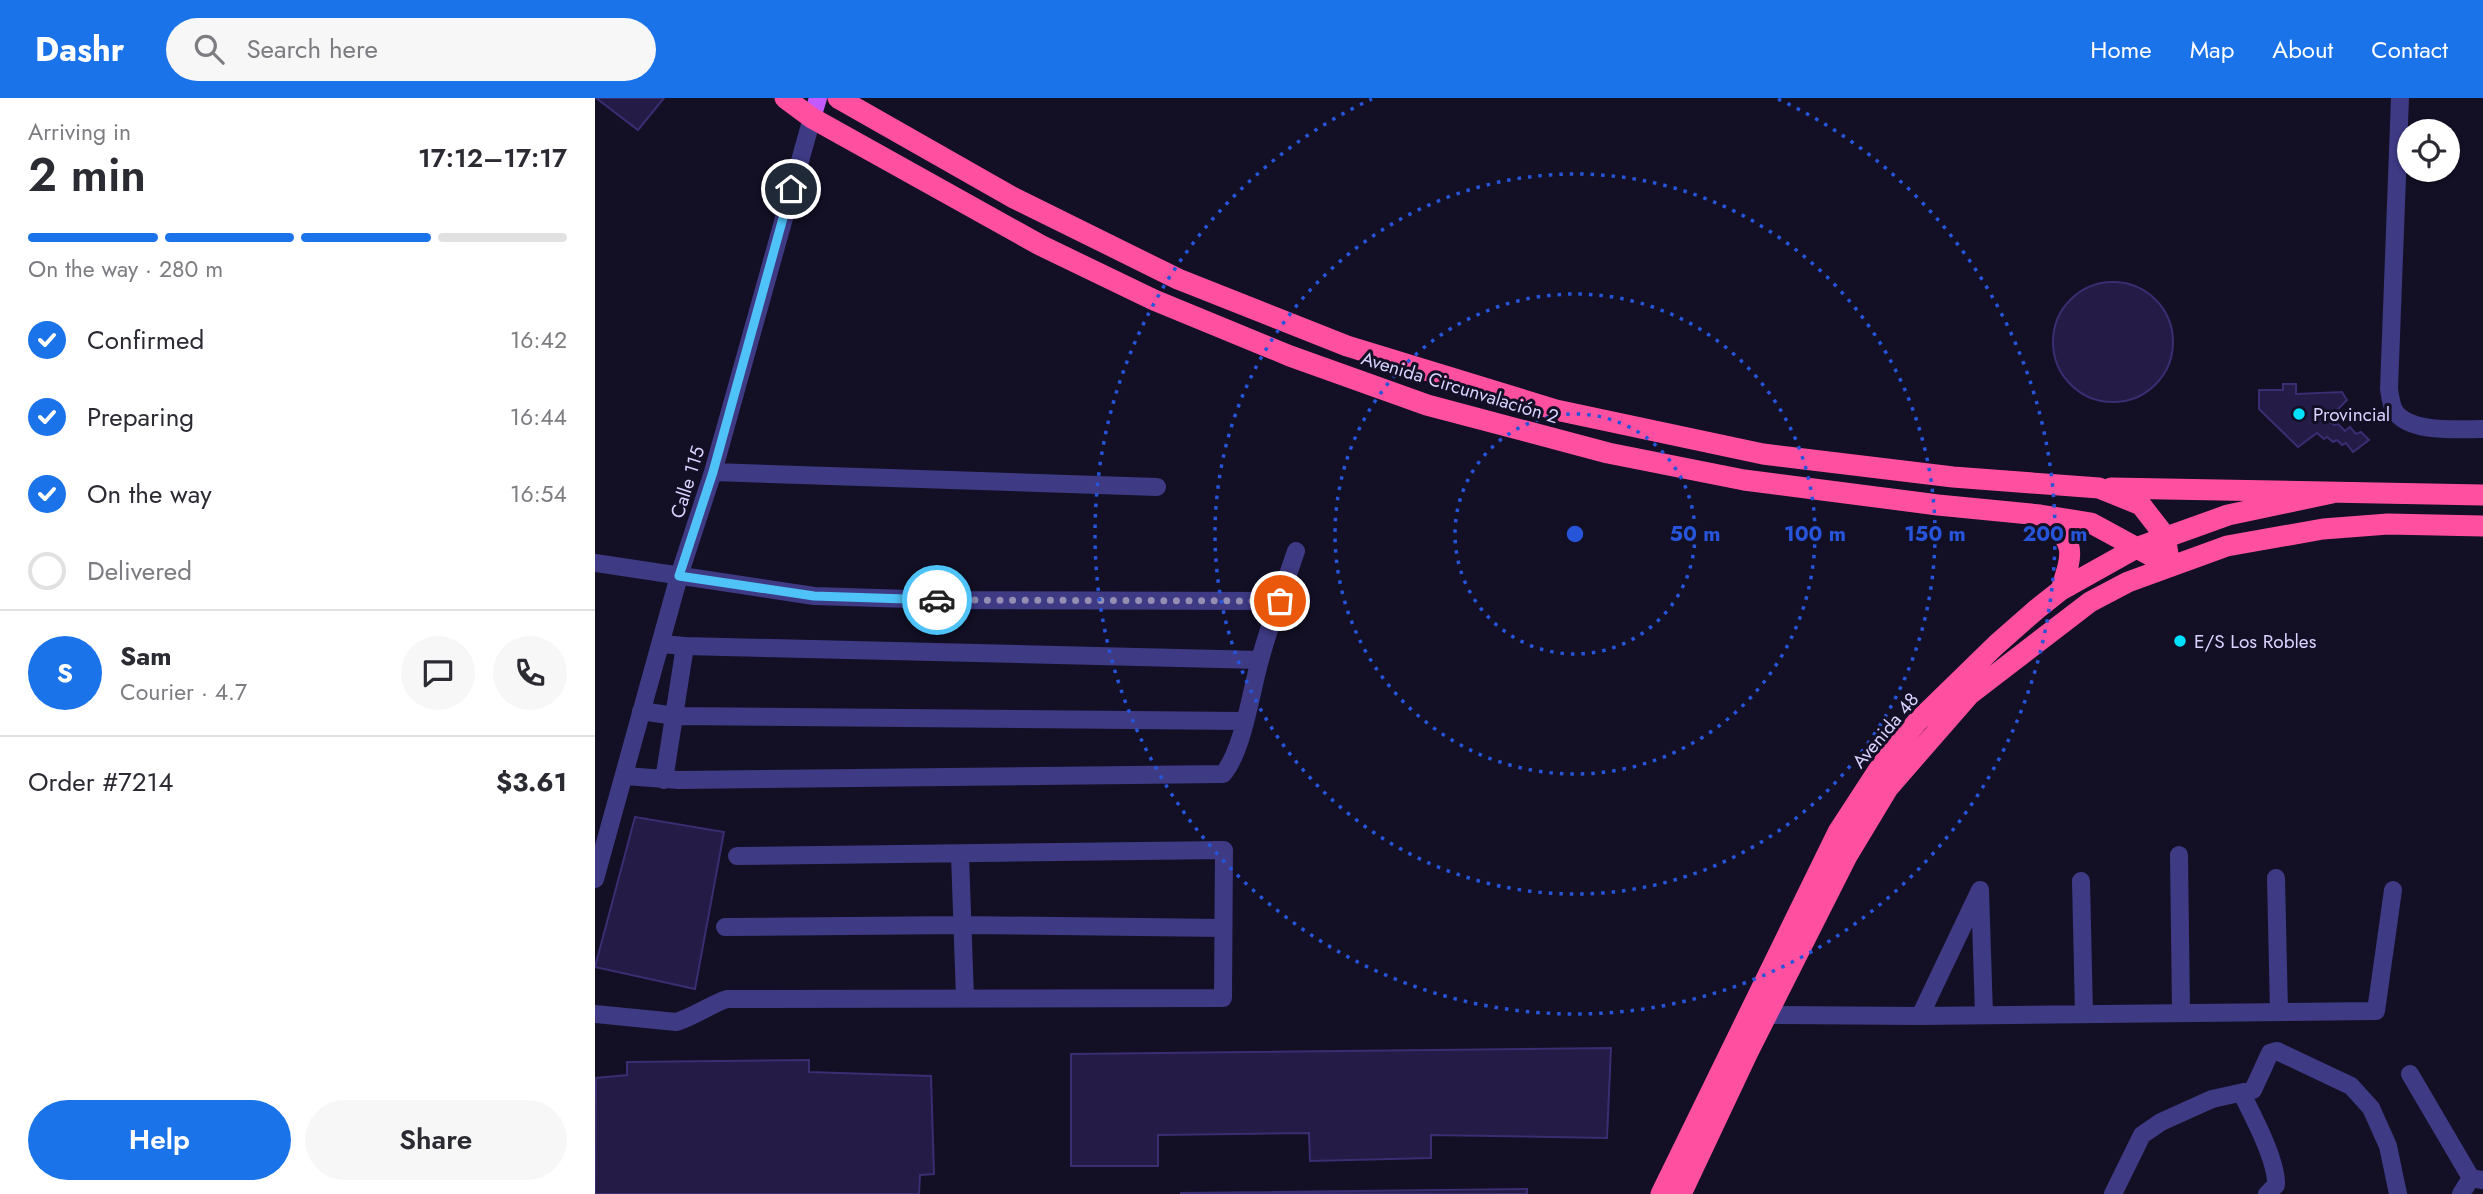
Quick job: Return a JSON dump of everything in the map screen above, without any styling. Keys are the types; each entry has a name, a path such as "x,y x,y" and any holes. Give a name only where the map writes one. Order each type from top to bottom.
{"highway":[{"name":"Avenida Circunvalación 2","path":"785,98 815,108 1039,245 1154,300 1290,356 1427,405 1608,453 1744,480 2091,523 2170,566"},
{"name":"Avenida Circunvalación 2","path":"838,98 1014,198 1178,279 1347,346 1556,410 1763,454 1953,477 2098,488 2141,505 2165,536 2170,566"},
{"path":"2098,488 2483,495"},
{"name":"Avenida 48","path":"1661,1194 1838,832 1881,766 1917,722 1996,645 2061,590 2136,548 2228,515 2332,493"},
{"path":"2040,515 2061,531 2070,545 2070,561 2061,590"},
{"path":"2170,566 2227,547 2323,529 2388,524 2483,526"},
{"name":"Avenida 48","path":"1681,1194 1748,1052 1847,856 1888,788 1969,695 2090,602 2128,582 2170,566"}],"street":[{"path":"2400,98 2389,389 2391,400 2394,411 2407,422 2430,429 2483,429"},
{"name":"Calle 115","path":"597,867 625,776 679,576 713,472 815,108"},
{"path":"713,472 1157,487"},
{"path":"625,776 664,780 1223,774 1245,721 1260,660 1296,551"},
{"path":"595,563 814,596 941,600 1280,601"},
{"path":"661,644 1260,660"},
{"path":"664,780 685,646"},
{"path":"641,711 675,716 1245,721"},
{"path":"595,1014 676,1022 686,1020 712,1004 727,999 1223,998 1224,850 737,856"},
{"path":"960,855 965,998"},
{"path":"2179,855 2181,1013"},
{"path":"2276,878 2279,1012"},
{"path":"2081,881 2084,1014"},
{"path":"1920,1016 1980,890 1984,1015"},
{"path":"1768,1015 1920,1016 2376,1010 2393,890"},
{"path":"725,927 964,925 1223,928"},
{"path":"2113,1194 2142,1135 2161,1122 2212,1099 2253,1090 2270,1053 2277,1051 2351,1086 2371,1108 2388,1146 2398,1194"},
{"path":"2410,1074 2477,1179 2461,1194"},
{"path":"2242,1094 2263,1136 2276,1174 2276,1185 2267,1194"}],"building":[{"path":"596,98 664,98 638,130"},
{"path":"2113,282 2136,287 2155,300 2168,319 2173,342 2168,365 2155,384 2136,397 2113,402 2090,397 2071,384 2058,365 2053,342 2058,319 2071,300 2090,287"},
{"name":"Provincial","path":"2283,384 2296,384 2296,394 2342,392 2347,400 2328,419 2345,431 2350,427 2356,434 2361,432 2369,440 2353,452 2346,443 2342,445 2337,440 2333,442 2327,437 2324,439 2317,433 2298,447 2259,409 2259,390 2283,390"},
{"path":"635,817 724,832 695,989 595,967"},
{"path":"1611,1048 1607,1138 1431,1135 1431,1158 1310,1161 1309,1133 1158,1135 1158,1166 1071,1166 1071,1054"},
{"path":"809,1060 809,1072 931,1076 934,1174 920,1175 919,1194 595,1194 596,1078 627,1075 627,1062"},
{"path":"1527,1189 1527,1194 1180,1193"}],"way so far":[{"path":"937,600 1280,601"}],"place":[{"name":"Provincial","path":"2299,414"},
{"name":"E/S Los Robles","path":"2180,641"}],"route":[{"path":"791,189 713,472 679,576 814,596 937,600"}]}
